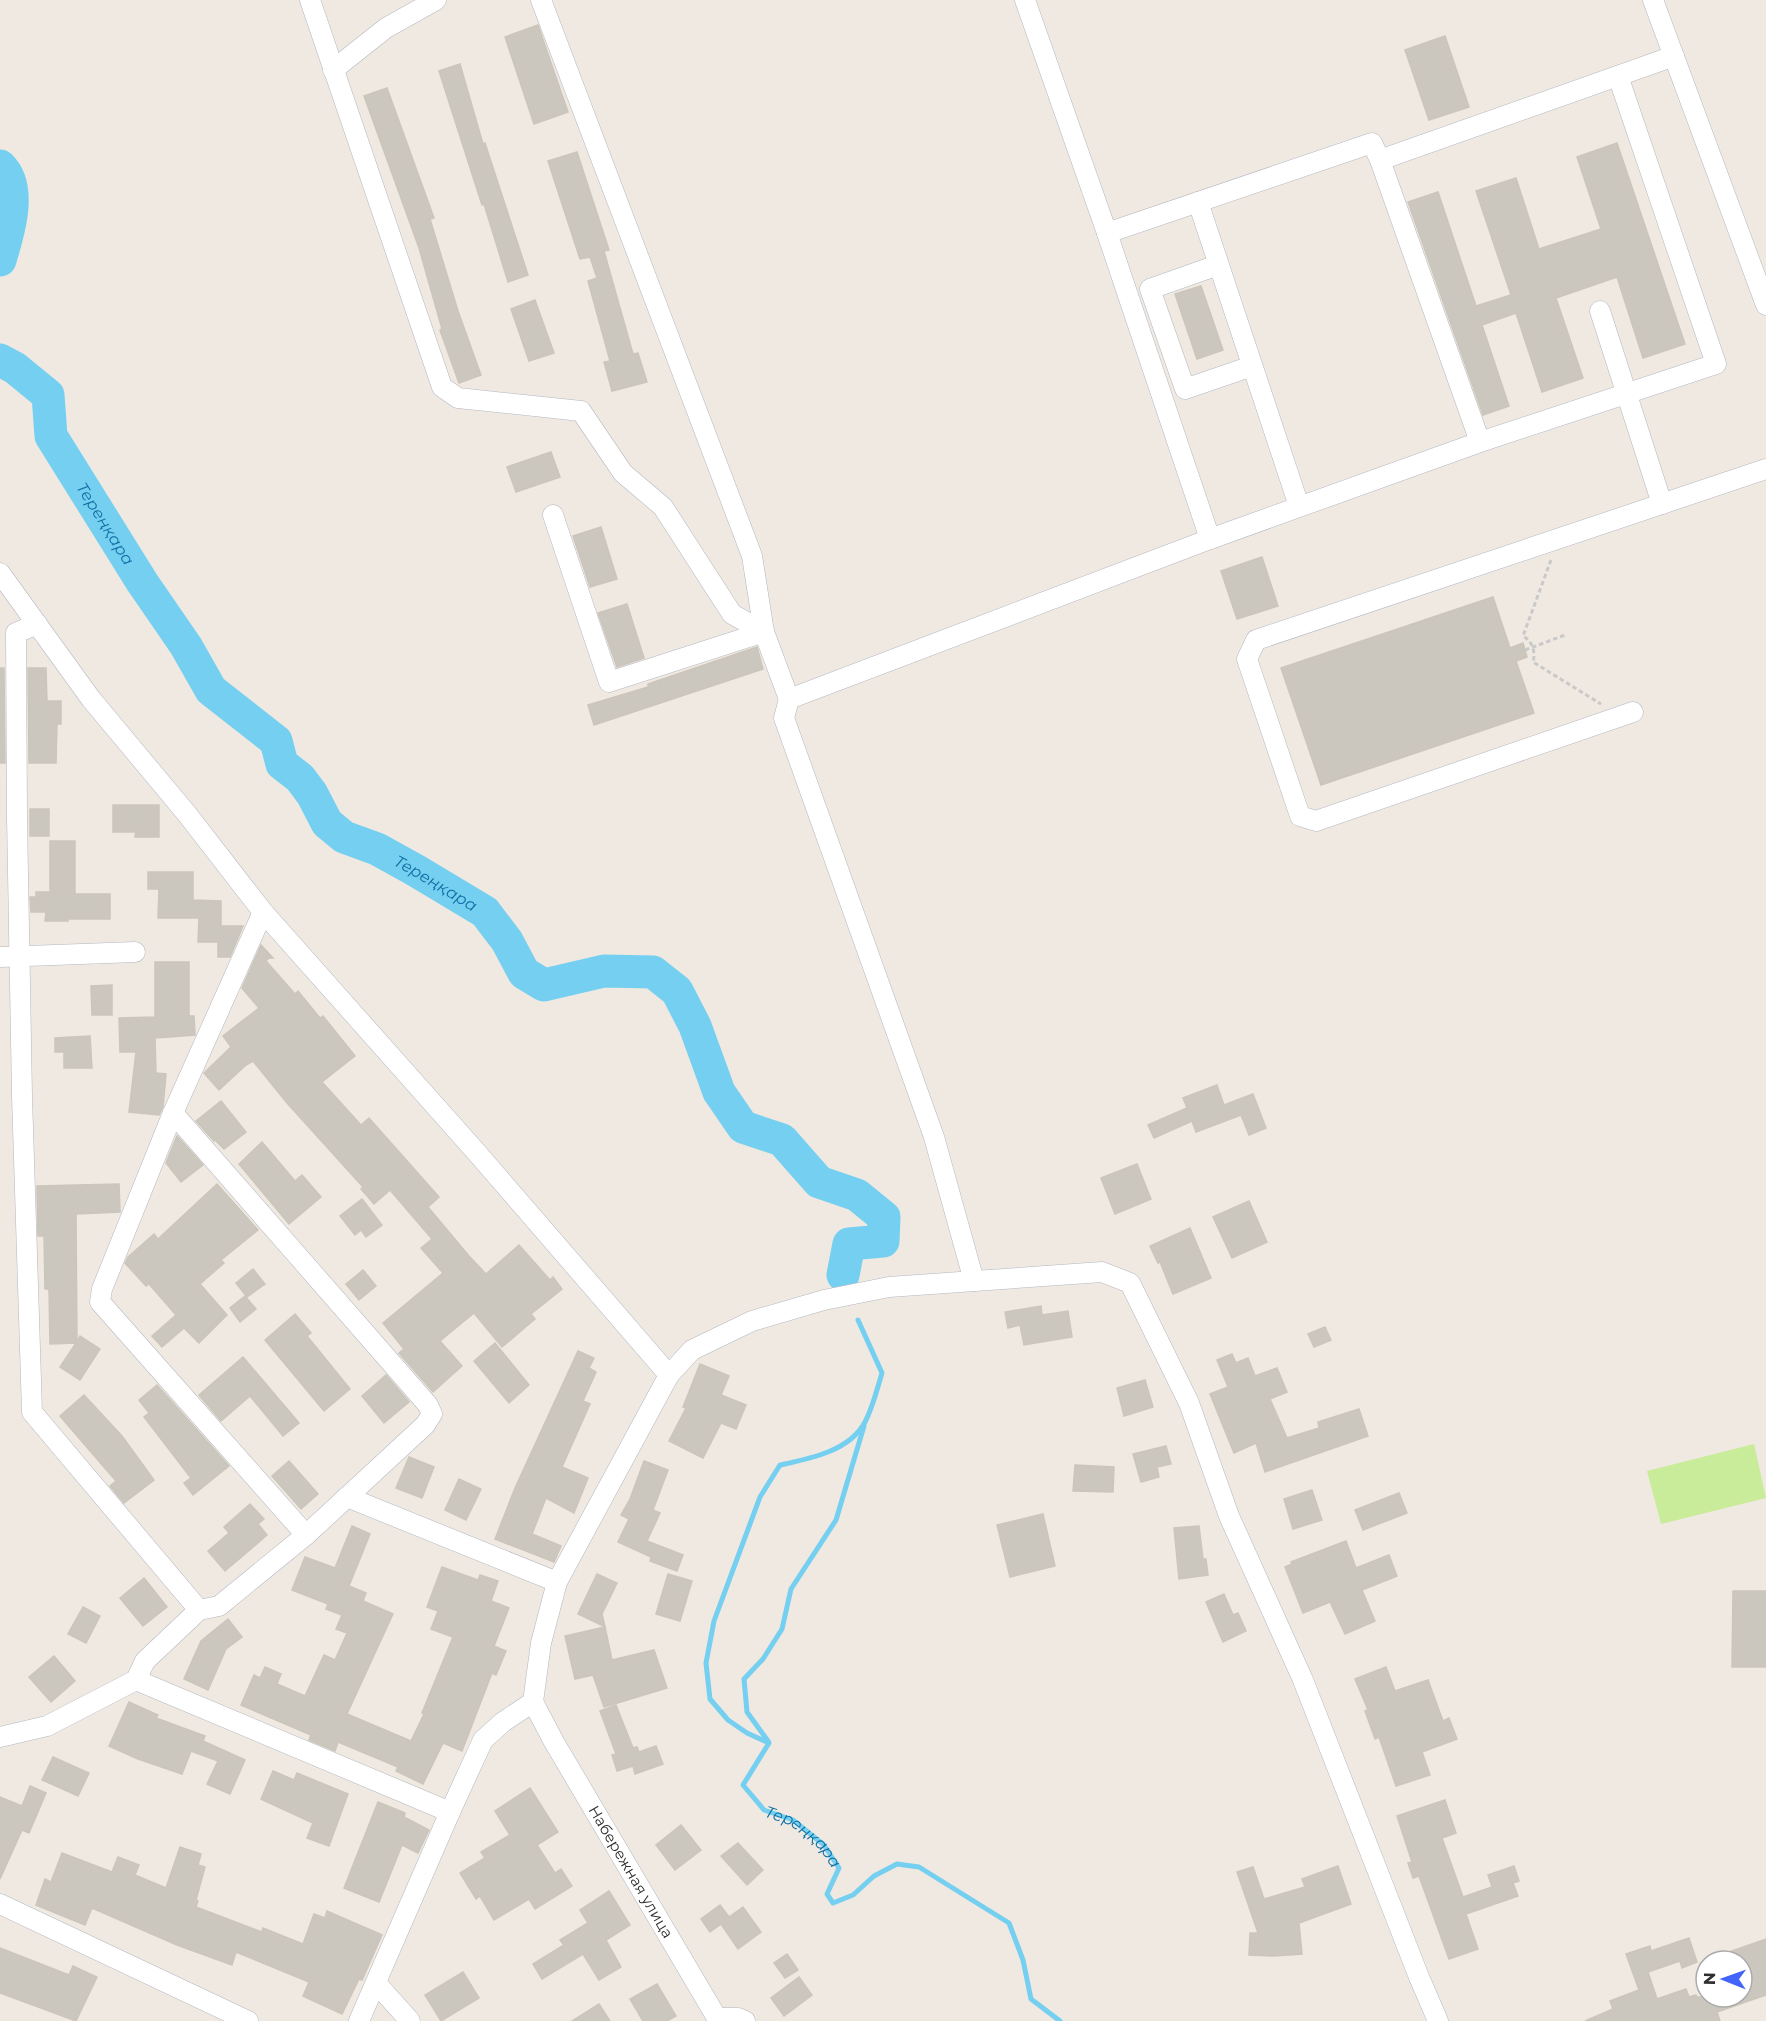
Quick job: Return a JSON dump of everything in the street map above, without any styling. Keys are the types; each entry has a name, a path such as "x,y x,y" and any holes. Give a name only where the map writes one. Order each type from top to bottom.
{"street":[{"path":"310,0 442,387 458,398 581,411 623,473 663,507 732,614 764,632"},
{"path":"333,69 386,28 436,0"},
{"path":"541,0 752,556 764,632 789,699 784,718 934,1137 974,1281"},
{"path":"1025,0 1107,233 1210,539"},
{"path":"1653,0 1766,305"},
{"path":"1380,160 1674,56"},
{"path":"789,699 1299,506 1480,442 1716,364 1618,76"},
{"path":"1107,233 1372,143 1480,442"},
{"path":"1198,202 1299,506"},
{"path":"1218,265 1150,289 1185,389 1252,366"},
{"path":"1600,311 1662,504"},
{"path":"1627,714 1316,821 1299,816 1247,659 1256,640 1766,469"},
{"path":"552,515 609,682 764,632"},
{"path":"0,573 91,699 187,813 263,912 478,1154 669,1375"},
{"path":"37,624 16,633 10,956 32,1412 199,1610"},
{"path":"263,912 173,1113 102,1289 100,1302 306,1535"},
{"path":"10,956 135,952"},
{"path":"0,1737 47,1726 136,1680 145,1661 199,1610 219,1606 306,1535 425,1425 432,1414 428,1405 173,1113"},
{"path":"359,2021 483,1740 503,1722 533,1702 541,1643 557,1582 669,1375 692,1350 762,1318 824,1300 889,1287 1102,1272 1130,1283 1190,1403 1229,1516 1303,1680 1438,2021"},
{"path":"347,1497 557,1582"},
{"path":"136,1680 450,1812"},
{"name":"Набережная улица","path":"533,1702 714,2020 738,2018 745,2021"},
{"path":"0,1905 248,2021"},
{"path":"376,1983 410,2021"}],"path":[{"path":"1559,537 1523,636 1529,639 1532,646 1535,654 1533,662 1627,714"},
{"path":"1525,650 1565,635"}],"green space":[{"path":"1754,1444 1766,1498 1661,1524 1647,1471"}],"building":[{"path":"538,25 568,112 534,124 505,37"},
{"path":"1445,36 1469,107 1429,120 1405,50"},
{"path":"460,64 483,144 485,143 528,275 508,282 439,71"},
{"path":"387,88 434,218 430,219 458,311 481,375 459,383 440,330 442,329 419,248 364,96"},
{"path":"1617,143 1685,344 1643,358 1617,277 1556,298 1583,378 1542,392 1516,313 1482,325 1509,406 1483,415 1408,202 1438,192 1476,306 1511,295 1476,191 1516,178 1539,249 1601,229 1577,157"},
{"path":"577,152 609,250 604,251 633,354 638,353 647,382 612,391 604,362 610,361 588,281 597,278 590,257 580,259 548,161"},
{"path":"1201,286 1223,350 1197,359 1175,294"},
{"path":"535,300 554,353 529,361 511,309"},
{"path":"551,452 560,477 516,492 507,467"},
{"path":"601,527 617,579 590,587 573,536"},
{"path":"1262,557 1278,606 1237,619 1221,571"},
{"path":"1493,597 1510,648 1523,643 1527,657 1516,661 1534,713 1321,785 1281,668"},
{"path":"627,604 644,658 617,667 598,613"},
{"path":"757,647 763,669 594,725 588,705 648,687 648,684"},
{"path":"0,668 4,668 5,763 0,763"},
{"path":"28,668 46,668 47,701 61,701 61,724 57,724 56,763 29,763"},
{"path":"113,805 159,805 159,837 135,837 136,832 113,832"},
{"path":"30,809 49,809 49,836 30,836"},
{"path":"50,841 75,841 75,894 110,894 110,919 45,921 46,912 31,912 30,897 36,897 36,892 50,892"},
{"path":"148,872 193,872 193,900 221,901 221,926 243,926 230,957 218,957 218,942 198,942 199,918 158,918 159,889 148,889"},
{"path":"261,945 273,958 266,961 295,994 298,991 320,1018 323,1016 355,1056 322,1082 361,1125 369,1118 439,1197 428,1207 469,1256 486,1274 519,1245 550,1280 553,1277 562,1289 531,1314 535,1319 502,1347 474,1313 440,1341 462,1366 433,1392 399,1353 404,1349 383,1323 443,1273 421,1248 432,1239 390,1190 374,1204 361,1189 363,1187 287,1103 253,1061 219,1090 204,1073 231,1047 223,1036 259,1008 242,988"},
{"path":"155,962 189,962 189,1016 194,1016 195,1035 155,1038 156,1073 166,1074 163,1107 159,1115 129,1112 136,1052 120,1052 119,1018 155,1017"},
{"path":"112,985 112,1015 92,1015 91,986"},
{"path":"90,1036 92,1068 64,1068 64,1052 55,1052 55,1038"},
{"path":"1217,1085 1224,1105 1253,1094 1266,1128 1249,1135 1241,1115 1196,1132 1192,1121 1154,1138 1148,1125 1187,1108 1183,1098"},
{"path":"221,1101 246,1132 224,1149 196,1121"},
{"path":"177,1136 203,1165 181,1182 166,1163"},
{"path":"262,1142 295,1181 302,1175 321,1197 289,1224 239,1164"},
{"path":"1137,1164 1151,1199 1115,1214 1101,1178"},
{"path":"119,1184 120,1212 76,1214 77,1342 80,1336 100,1349 80,1380 60,1367 76,1343 50,1344 49,1289 45,1289 44,1236 38,1236 37,1186"},
{"path":"217,1184 258,1230 221,1260 224,1263 200,1284 227,1315 199,1343 184,1328 162,1347 152,1336 176,1315 149,1284 146,1286 125,1263 128,1257 154,1234 158,1239"},
{"path":"362,1199 382,1225 366,1237 361,1230 355,1235 340,1216"},
{"path":"1249,1201 1267,1242 1232,1258 1213,1217"},
{"path":"1190,1228 1211,1278 1173,1294 1160,1262 1158,1263 1150,1246"},
{"path":"253,1269 265,1284 247,1297 236,1283"},
{"path":"363,1270 376,1286 359,1300 346,1284"},
{"path":"245,1296 256,1309 240,1322 230,1308"},
{"path":"1041,1306 1042,1315 1068,1311 1072,1337 1024,1345 1020,1325 1008,1328 1005,1312"},
{"path":"295,1314 311,1333 307,1336 350,1389 324,1411 265,1340"},
{"path":"1325,1327 1331,1340 1314,1347 1308,1334"},
{"path":"495,1343 529,1385 509,1403 474,1361"},
{"path":"578,1351 594,1358 589,1368 596,1372 583,1401 590,1404 562,1467 588,1478 574,1513 546,1498 532,1534 561,1546 554,1562 495,1539 515,1488"},
{"path":"1232,1354 1236,1363 1248,1358 1255,1376 1277,1368 1287,1392 1270,1399 1287,1438 1319,1428 1318,1422 1359,1409 1368,1436 1265,1472 1256,1443 1234,1453 1210,1394 1228,1387 1217,1360"},
{"path":"243,1357 299,1423 283,1436 250,1396 221,1421 199,1395"},
{"path":"700,1364 729,1376 721,1395 746,1405 736,1429 721,1423 703,1458 669,1441 686,1408 683,1407"},
{"path":"386,1375 409,1402 384,1423 362,1396"},
{"path":"1145,1380 1153,1407 1124,1416 1117,1388"},
{"path":"157,1385 229,1466 193,1495 184,1483 191,1478 144,1417 149,1413 139,1400"},
{"path":"84,1395 122,1436 154,1480 124,1503 110,1486 116,1481 60,1416"},
{"path":"1166,1446 1171,1464 1157,1467 1159,1477 1141,1482 1133,1454"},
{"path":"409,1457 434,1467 422,1498 396,1488"},
{"path":"289,1461 318,1494 301,1509 272,1476"},
{"path":"644,1461 668,1470 653,1510 660,1513 647,1541 683,1555 677,1571 650,1561 651,1557 618,1542 629,1519 621,1515 630,1499"},
{"path":"1075,1465 1114,1467 1113,1492 1073,1491"},
{"path":"459,1479 481,1489 466,1520 445,1510"},
{"path":"1312,1490 1322,1520 1293,1529 1284,1499"},
{"path":"1399,1493 1407,1513 1363,1530 1355,1510"},
{"path":"250,1504 264,1519 258,1524 267,1535 225,1571 208,1551 229,1533 224,1527"},
{"path":"1043,1514 1055,1566 1010,1577 997,1525"},
{"path":"352,1526 370,1534 349,1586 366,1593 363,1601 393,1614 347,1714 411,1741 424,1714 422,1713 453,1637 431,1629 438,1611 427,1607 442,1567 478,1580 480,1575 498,1581 491,1601 509,1608 494,1646 506,1651 496,1675 492,1673 462,1751 443,1743 423,1784 396,1771 398,1767 338,1742 335,1751 309,1740 311,1735 241,1705 254,1675 260,1678 265,1667 281,1674 277,1684 305,1696 324,1655 335,1660 347,1633 336,1629 342,1615 326,1609 328,1604 292,1590 305,1557 335,1568"},
{"path":"1199,1526 1203,1559 1206,1559 1208,1575 1179,1579 1174,1528"},
{"path":"1346,1541 1356,1568 1389,1555 1397,1576 1362,1590 1375,1621 1345,1634 1330,1602 1303,1613 1285,1567 1292,1564 1291,1562"},
{"path":"597,1574 617,1583 602,1614 605,1627 578,1614"},
{"path":"668,1574 692,1581 680,1621 656,1614"},
{"path":"144,1578 167,1607 143,1626 120,1598"},
{"path":"1733,1591 1766,1591 1766,1667 1732,1667"},
{"path":"1224,1594 1233,1615 1238,1613 1246,1631 1223,1642 1206,1602"},
{"path":"83,1607 100,1616 86,1643 68,1634"},
{"path":"228,1619 242,1637 226,1649 208,1690 184,1679 201,1641"},
{"path":"605,1627 612,1660 654,1650 667,1688 604,1707 593,1675 575,1679 565,1636"},
{"path":"54,1656 75,1681 51,1702 29,1677"},
{"path":"1386,1667 1395,1691 1428,1680 1443,1721 1449,1718 1457,1739 1422,1752 1430,1775 1396,1786 1379,1737 1375,1739 1365,1711 1368,1710 1355,1679"},
{"path":"129,1702 158,1715 156,1718 205,1736 203,1741 245,1760 230,1794 207,1784 218,1761 191,1751 182,1774 109,1746"},
{"path":"616,1705 633,1748 637,1747 639,1752 656,1746 663,1764 635,1774 633,1766 617,1771 612,1755 616,1754 600,1711"},
{"path":"53,1757 89,1773 78,1796 42,1780"},
{"path":"273,1771 294,1780 297,1773 348,1794 329,1846 307,1838 313,1823 261,1799"},
{"path":"30,1786 46,1793 29,1833 22,1830 0,1879 0,1797 22,1806"},
{"path":"530,1788 558,1832 537,1845 555,1873 561,1869 572,1886 535,1909 529,1899 494,1920 480,1896 476,1899 460,1873 485,1858 481,1852 510,1835 495,1811"},
{"path":"1445,1800 1456,1833 1442,1838 1463,1897 1492,1887 1488,1875 1514,1866 1519,1881 1513,1883 1518,1896 1466,1914 1478,1949 1449,1959 1419,1876 1413,1878 1408,1863 1412,1862 1397,1816"},
{"path":"378,1802 405,1813 404,1817 429,1830 418,1853 402,1845 379,1902 344,1888"},
{"path":"681,1825 701,1850 675,1870 656,1845"},
{"path":"738,1843 763,1870 747,1885 721,1856"},
{"path":"180,1847 201,1854 198,1865 205,1867 196,1907 262,1932 263,1928 303,1944 314,1914 325,1918 327,1911 382,1935 362,1980 359,1979 342,2014 303,1996 309,1982 236,1952 232,1965 177,1945 92,1908 85,1925 36,1905 45,1879 51,1882 62,1853 112,1872 118,1857 139,1865 135,1875 166,1888"},
{"path":"1338,1866 1351,1904 1299,1923 1302,1954 1249,1955 1250,1933 1258,1933 1237,1872 1253,1867 1264,1899 1305,1887 1302,1879"},
{"path":"609,1891 630,1925 606,1940 621,1967 599,1980 583,1954 542,1979 533,1964 564,1945 560,1940 588,1923 580,1910"},
{"path":"720,1905 729,1917 743,1907 761,1932 738,1949 721,1924 710,1932 701,1919"},
{"path":"1689,1938 1694,1953 1694,1963 1682,1968 1680,1961 1648,1972 1657,1999 1686,1989 1689,1997 1694,1996 1694,2009 1726,2009 1717,2012 1720,2021 1585,2021 1613,2009 1610,2001 1639,1990 1626,1954 1650,1946 1651,1951"},
{"path":"1766,1939 1766,1995 1754,1999 1754,1949 1738,1949"},
{"path":"0,1948 69,1975 73,1966 97,1977 76,2021 0,1993"},
{"path":"787,1954 798,1970 785,1978 774,1963"},
{"path":"463,1972 479,1998 441,2021 425,1995"},
{"path":"799,1977 812,1995 784,2016 771,1998"},
{"path":"657,1984 676,2016 667,2021 643,2021 630,1999"},
{"path":"599,2004 610,2021 572,2021"}],"waterway":[{"name":"Тереңқара","path":"0,166 7,175 12,198 10,224 0,260"},
{"name":"Тереңқара","path":"0,360 15,368 48,395 51,436 142,582 186,646 211,690 276,741 282,764 300,778 312,794 327,823 344,837 377,849 485,912 507,941 524,973 544,985 604,971 653,972 677,991 695,1026 719,1092 743,1127 782,1140 819,1182 857,1195 884,1217 883,1241 849,1244 843,1275"},
{"name":"Тереңқара","path":"858,1320 882,1373 870,1410 858,1432 839,1447 803,1460 780,1465 760,1497 714,1621 706,1663 710,1699 728,1720 747,1733 769,1743 743,1785 764,1810 793,1820 824,1845 839,1868 827,1894 833,1903 853,1895 874,1876 897,1864 919,1867 1009,1923 1023,1960 1031,1999 1060,2021"},
{"path":"768,1741 747,1712 744,1679 763,1659 782,1629 791,1589 836,1520 864,1426"}]}
